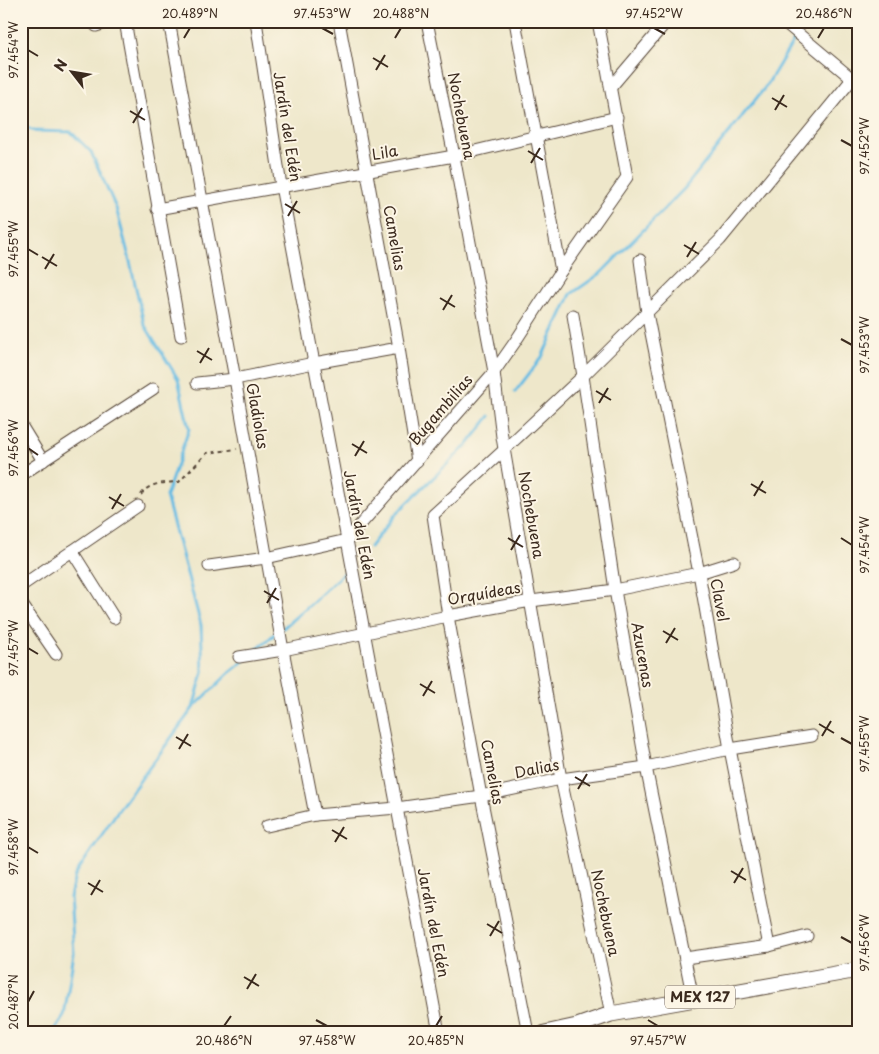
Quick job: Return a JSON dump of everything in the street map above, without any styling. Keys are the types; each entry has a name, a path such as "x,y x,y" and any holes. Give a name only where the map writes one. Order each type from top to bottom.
{"main road":[{"name":"MEX 127","path":"545,1033 578,1030 611,1014 858,970"}],"street":[{"path":"96,26 112,21"},
{"path":"125,21 180,336"},
{"name":"Gladiolas","path":"169,21 276,614 315,815"},
{"name":"Jardín del Edén","path":"256,21 281,186 439,1033"},
{"name":"Camelias","path":"340,21 399,348 417,461"},
{"name":"Nochebuena","path":"427,21 494,372 502,438 561,779 611,1014"},
{"path":"515,21 561,271"},
{"path":"598,21 616,117"},
{"path":"611,87 667,21"},
{"path":"504,450 583,376 720,240 856,78 783,21"},
{"name":"Lila","path":"158,209 454,156 616,117"},
{"name":"Bugambilias","path":"347,540 494,372 516,342 561,271 627,177 616,117"},
{"name":"Clavel","path":"640,260 647,313 769,946"},
{"name":"Azucenas","path":"573,316 615,590 646,767 693,998"},
{"path":"197,383 235,379 399,348"},
{"path":"21,475 152,389"},
{"path":"21,425 43,461"},
{"name":"Camelias","path":"504,450 433,515 448,616 481,796 528,1033"},
{"path":"21,586 138,506"},
{"path":"209,566 266,558 347,540"},
{"path":"72,551 114,618"},
{"name":"Orquídeas","path":"239,657 282,646 364,634 531,601 615,590 698,573 734,562"},
{"path":"21,603 56,654"},
{"name":"Dalias","path":"267,826 315,815 397,808 481,796 561,779 646,767 730,749 812,736"},
{"path":"684,958 769,946 807,936"},
{"path":"21,1028 25,1033"}],"path":[{"path":"138,506 142,493 148,486 179,482 207,453 247,448"}],"waterway":[{"path":"515,392 542,357 571,294 601,273 684,189 767,85 794,40"},
{"path":"21,125 34,131 71,132 91,152 116,208 144,324 178,379 189,429 166,496 201,625 203,672 193,708"},
{"path":"370,547 396,514 469,443 490,416"},
{"path":"283,628 347,570"},
{"path":"256,650 276,633"},
{"path":"53,1033 64,1016 74,953 70,897 75,875 119,809 193,708 244,661"}]}
